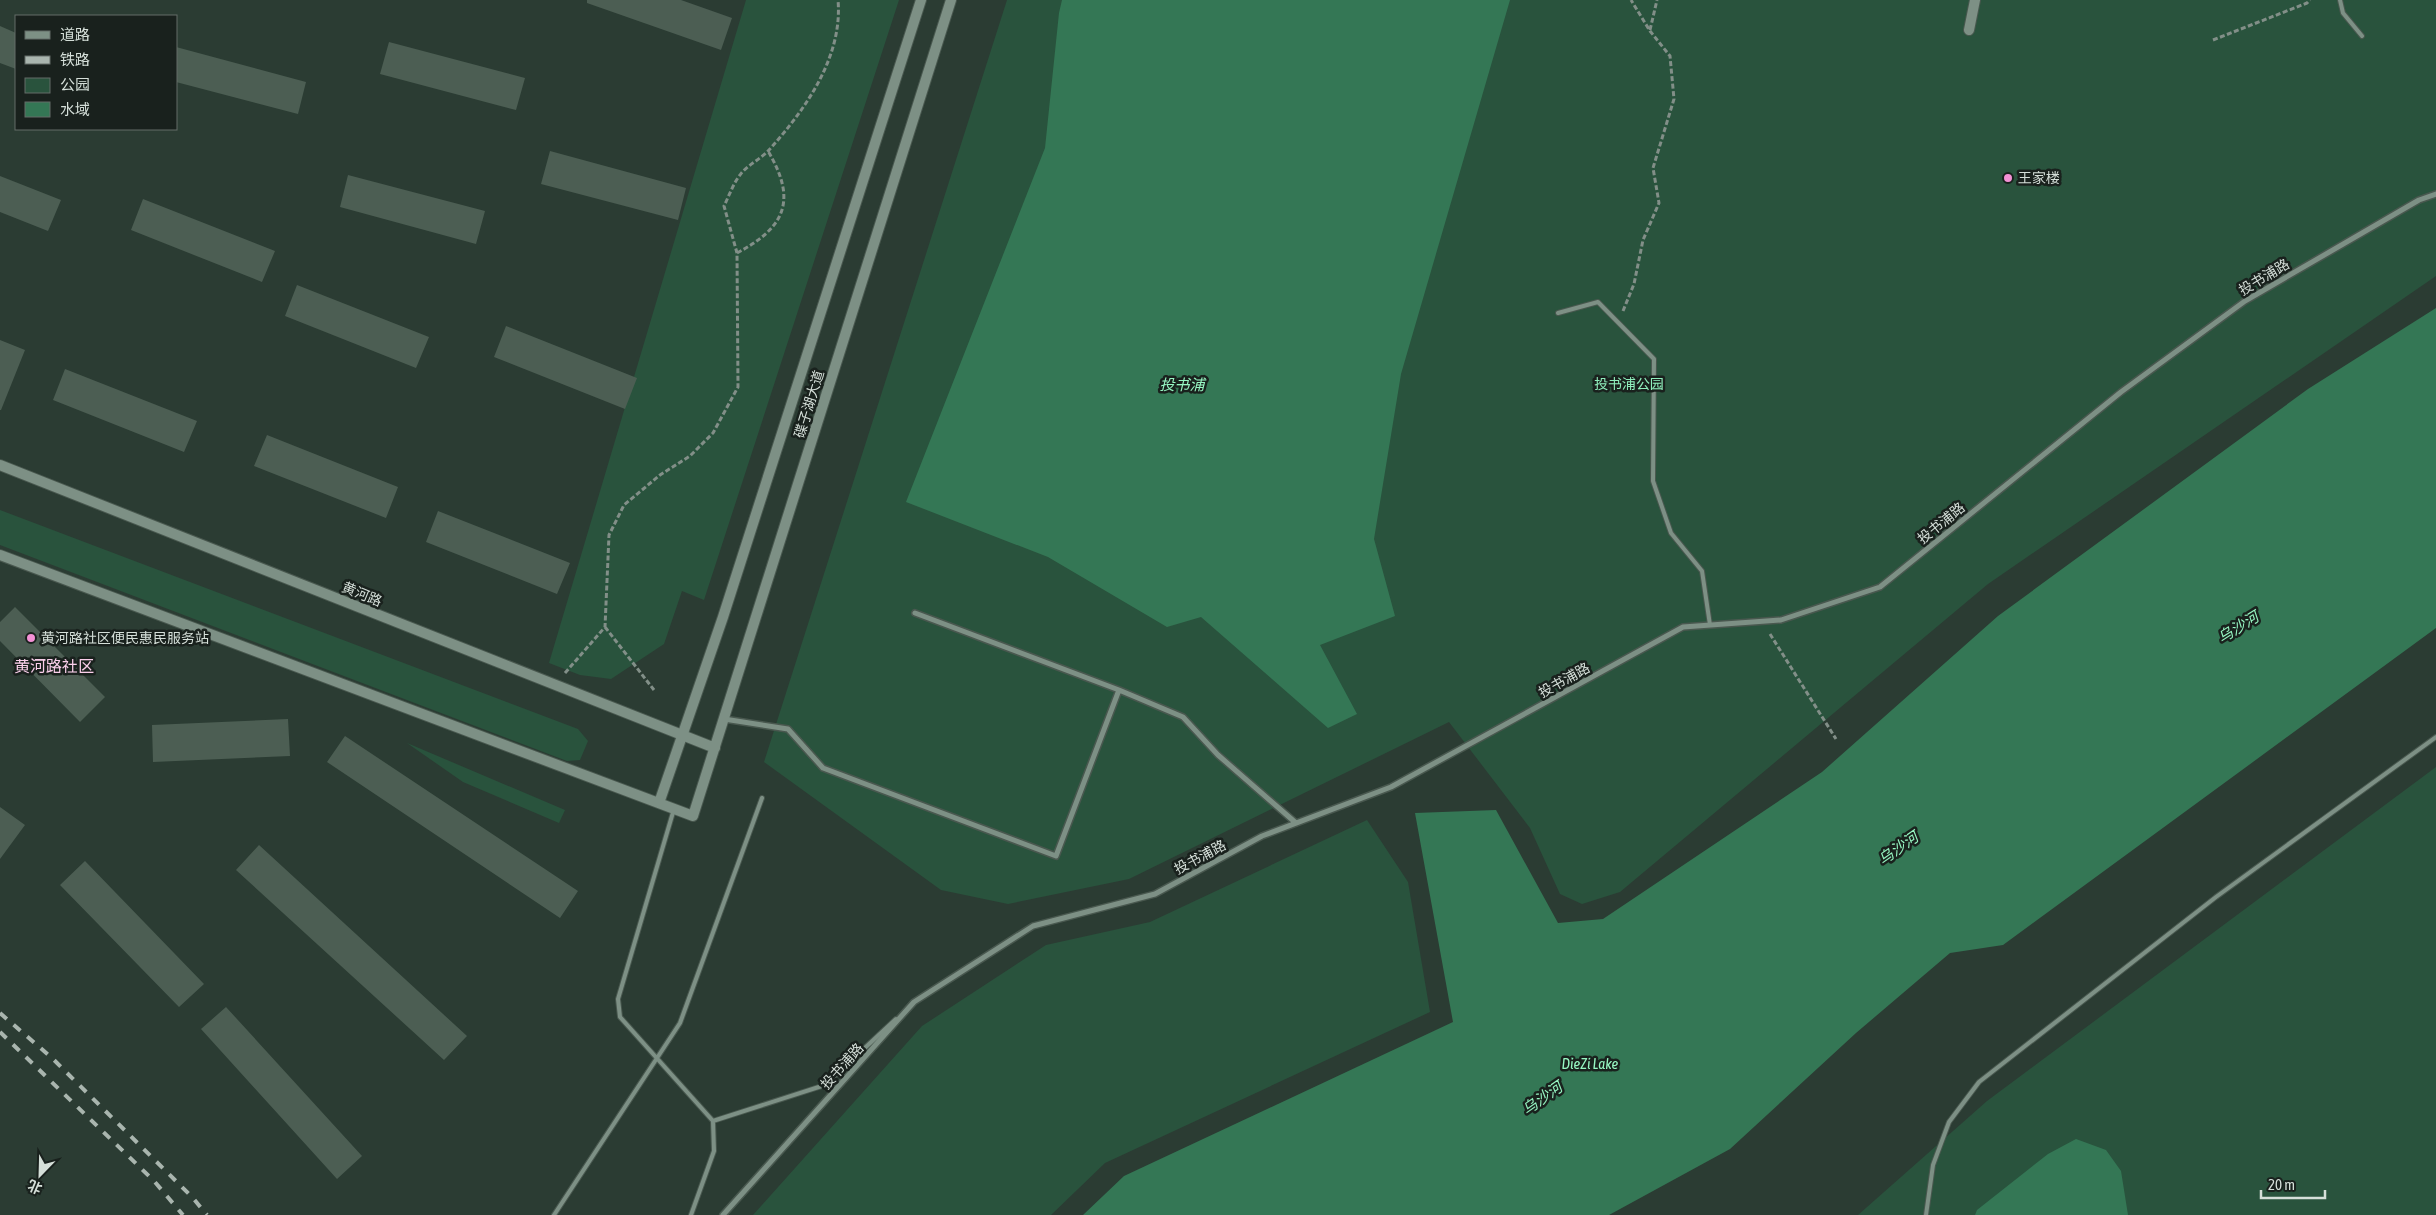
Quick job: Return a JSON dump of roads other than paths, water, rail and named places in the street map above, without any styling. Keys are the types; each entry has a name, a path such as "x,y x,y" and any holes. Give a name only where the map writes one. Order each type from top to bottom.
{"main road":[{"name":"碟子湖大道","path":"659,803 726,607 921,0"},
{"name":"碟子湖大道","path":"674,809 693,816 951,0"},
{"path":"1969,30 1975,0"},
{"name":"黄河路","path":"0,466 715,748"},
{"path":"0,554 674,809"}],"street":[{"name":"投书浦路","path":"723,1215 914,1002 1033,926 1155,894 1262,836 1391,787 1683,627 1781,620 1880,587 2121,392 2244,301 2418,200 2436,194"},
{"path":"915,613 1119,690 1183,717 1218,755 1296,823"},
{"path":"724,718 788,729 823,768 1056,856 1119,690"}],"lane":[{"path":"2340,0 2342,13 2362,36"},
{"path":"1558,312 1598,302 1654,359 1653,481 1671,533 1702,571 1710,625"},
{"path":"1926,1215 1933,1165 1949,1122 1979,1082 2216,897 2436,737"},
{"path":"554,1215 680,1023 762,798"},
{"path":"674,809 618,999 620,1017 713,1121 714,1150 691,1215"},
{"path":"713,1121 824,1085 914,1002"}],"water":[{"name":"投书浦","path":"1062,0 1510,0 1401,374 1374,539 1395,616 1320,645 1357,714 1328,728 1201,617 1167,627 1048,557 906,502 1045,148"},
{"name":"DieZi Lake","path":"2436,308 2436,628 2003,945 1950,953 1856,1033 1730,1149 1609,1215 1083,1215 1124,1176 1453,1022 1415,813 1496,810 1558,923 1603,919 1822,772 1998,616 2308,389"},
{"path":"2076,1139 2106,1150 2121,1171 2128,1215 1975,1215 1977,1210 2048,1154"}],"railway":[{"path":"0,1013 52,1058 193,1198 207,1215"},
{"path":"0,1032 154,1181 183,1215"}],"place":[{"name":"王家楼","path":"2008,178"},
{"name":"黄河路社区便民惠民服务站","path":"31,638"}],"district":[{"name":"黄河路社区","path":"54,666"}],"park label":[{"name":"投书浦公园","path":"1629,384"}],"water label":[{"name":"乌沙河","path":"2238,627"},
{"name":"乌沙河","path":"1898,848"},
{"name":"乌沙河","path":"1542,1098"}]}
